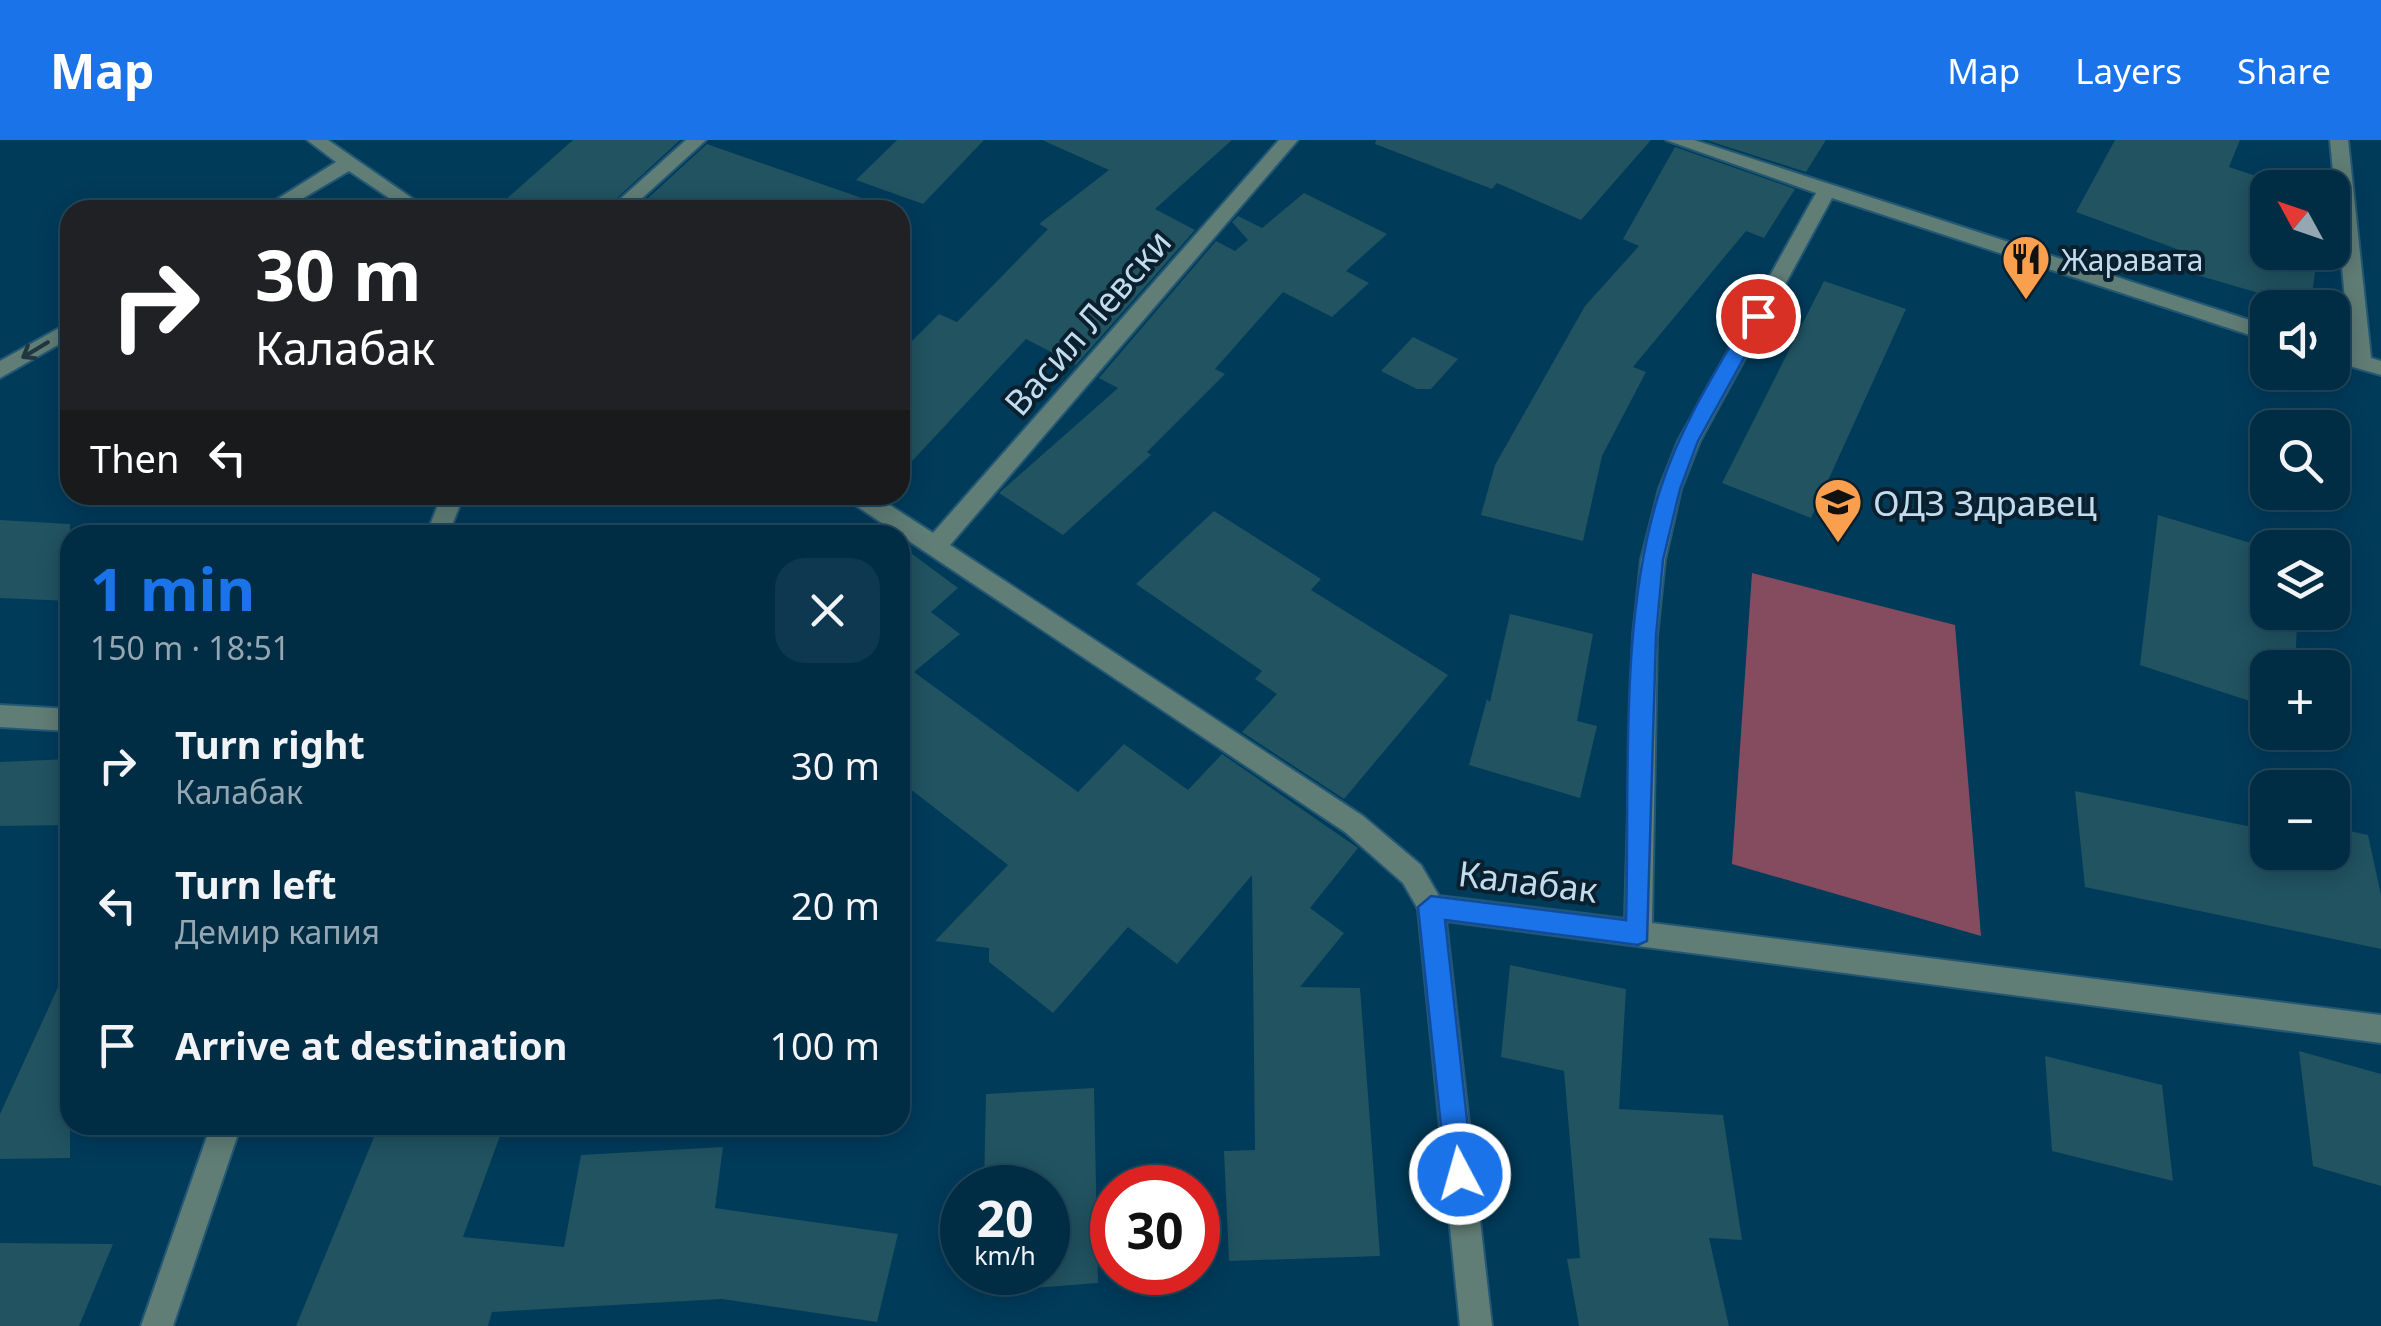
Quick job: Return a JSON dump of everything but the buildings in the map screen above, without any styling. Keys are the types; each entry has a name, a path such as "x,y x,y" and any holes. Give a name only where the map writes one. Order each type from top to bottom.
{"street":[{"path":"316,140 405,200"},
{"path":"628,200 697,140"},
{"name":"Васил Левски","path":"935,546 1289,140"},
{"path":"1675,140 2250,328"},
{"path":"2339,140 2371,365"},
{"path":"287,200 348,163"},
{"path":"1638,933 1645,636 1653,560 1670,489 1688,441 1827,190"},
{"path":"0,371 60,336"},
{"name":"Калабак","path":"871,505 902,525"},
{"name":"Калабак","path":"910,530 1354,824 1412,874 1431,907 2381,1029"},
{"path":"0,716 60,719"},
{"path":"1431,907 1476,1326"},
{"path":"156,1326 223,1135"}],"shaded area":[{"path":"1752,573 1955,625 1981,936 1732,864"}],"place":[{"name":"Жаравата","path":"2026,302"},
{"name":"ОДЗ Здравец","path":"1838,544"}],"route":[{"path":"1460,1174 1431,907 1638,933 1645,636 1653,560 1670,489 1688,441 1758,316"}]}
